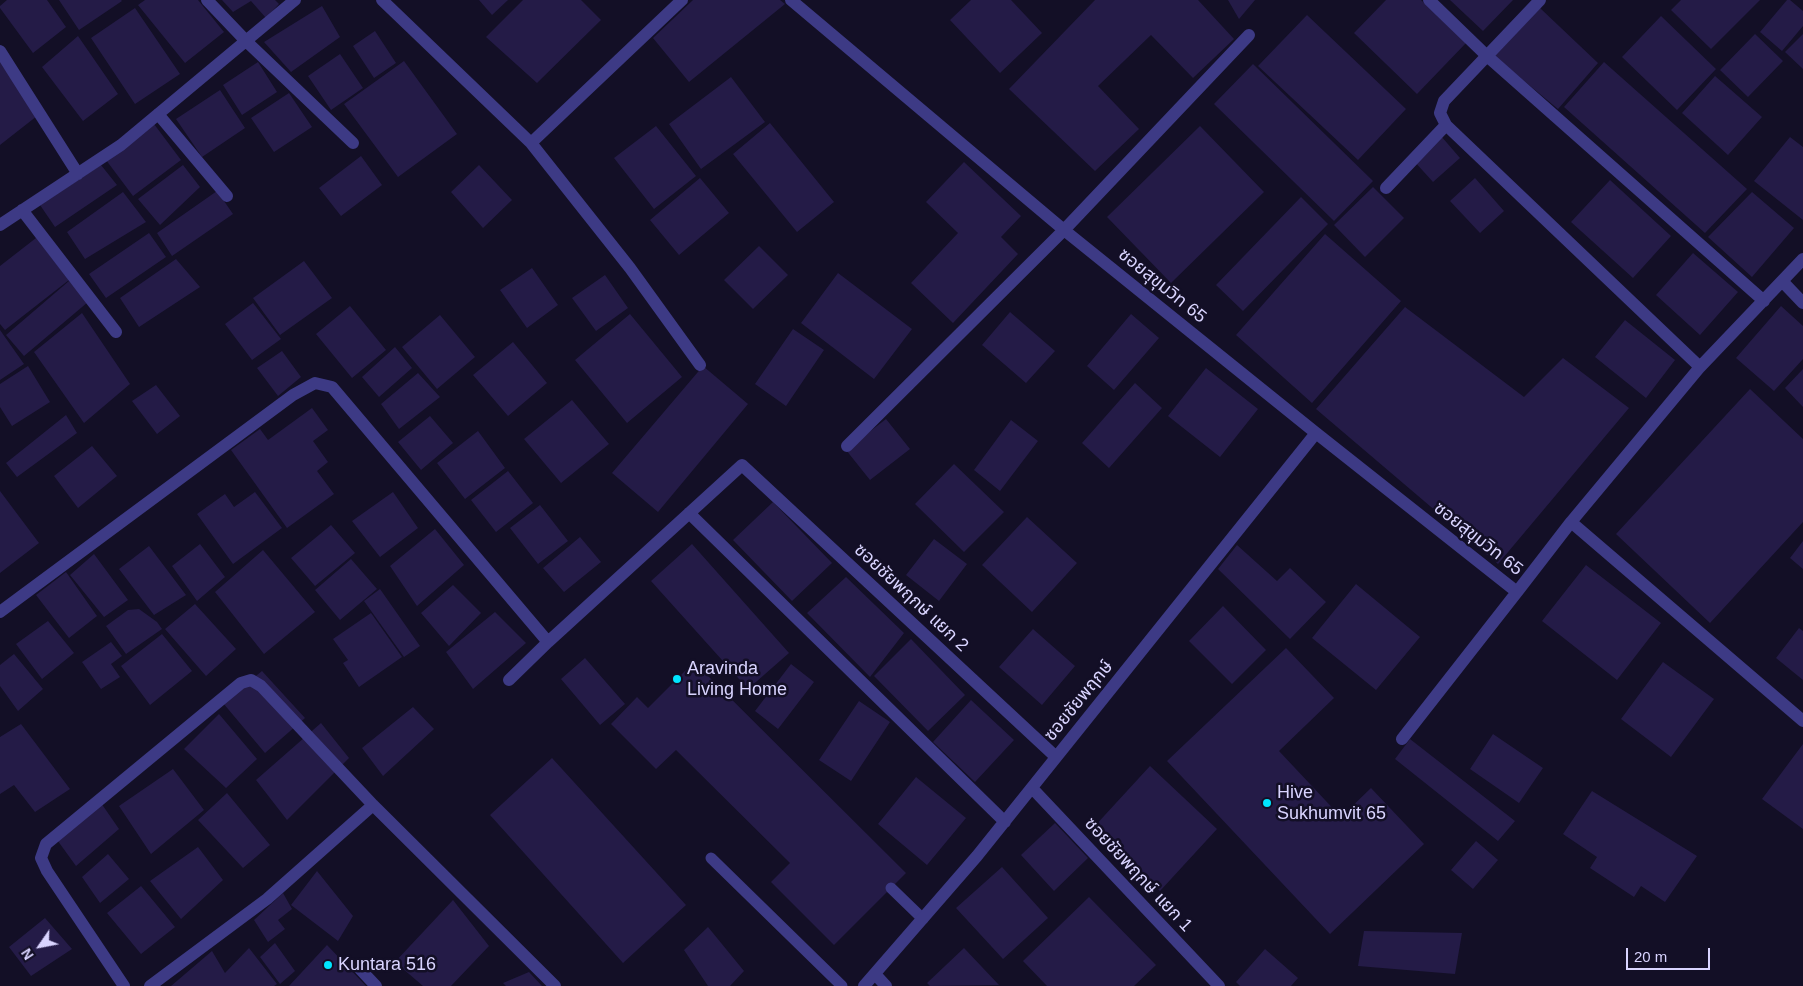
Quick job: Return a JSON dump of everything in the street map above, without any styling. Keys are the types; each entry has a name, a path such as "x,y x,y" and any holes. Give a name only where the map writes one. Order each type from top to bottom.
{"street":[{"path":"207,0 246,41 353,143"},
{"path":"0,225 122,145 295,0"},
{"path":"382,0 531,143 630,268 700,365"},
{"path":"531,143 682,0"},
{"name":"ซอยสุขุมวิท 65","path":"791,0 1064,230 1316,433 1518,592"},
{"path":"1429,0 1486,56 1764,301"},
{"path":"1540,0 1444,101 1440,113 1446,125 1700,367"},
{"path":"847,446 1064,230 1249,35"},
{"path":"0,51 78,174"},
{"path":"158,114 227,196"},
{"path":"1386,188 1446,125"},
{"path":"22,210 116,332"},
{"name":"ซอยสุขุมวิท 65","path":"1402,739 1571,522 1700,367 1803,259"},
{"path":"1782,281 1803,303"},
{"path":"0,612 293,395 315,383 332,387 548,642"},
{"name":"ซอยชัยพฤกษ์","path":"864,986 1005,822 1316,433"},
{"name":"ซอยชัยพฤกษ์ แยก 2","path":"689,513 742,465 1056,757"},
{"path":"509,680 689,513 1005,822"},
{"path":"1571,522 1803,721"},
{"path":"124,986 47,871 41,858 46,844 241,683 252,680 261,686 373,804 555,986"},
{"name":"ซอยชัยพฤกษ์ แยก 1","path":"1032,788 1219,986"},
{"path":"150,986 267,899 373,804"},
{"path":"359,968 376,986"},
{"path":"875,974 886,986"}],"lane":[{"path":"711,858 842,986"},
{"path":"891,888 923,919"}],"building":[{"path":"7,0 47,0 66,27 33,53 0,8"},
{"path":"59,0 121,0 122,1 79,30"},
{"path":"145,0 198,0 224,32 185,63 138,5"},
{"path":"222,0 275,0 279,4 266,18 251,1 233,12"},
{"path":"479,0 508,0 492,15"},
{"path":"523,0 581,0 601,20 537,83 486,37"},
{"path":"693,0 780,0 785,4 689,82 653,38"},
{"path":"971,0 1011,0 1042,33 1000,73 950,20"},
{"path":"1095,0 1198,0 1234,39 1193,78 1151,35 1098,86 1139,129 1095,171 1009,89"},
{"path":"1228,0 1255,0 1239,19"},
{"path":"1386,0 1421,0 1466,43 1417,94 1354,33"},
{"path":"1450,0 1513,0 1483,31"},
{"path":"1681,0 1760,0 1711,49 1671,10"},
{"path":"1787,0 1790,0 1803,11 1803,26 1782,51 1760,32"},
{"path":"322,6 340,37 291,72 264,42"},
{"path":"135,8 180,74 135,104 91,38"},
{"path":"1540,8 1598,63 1558,109 1494,56"},
{"path":"1307,15 1406,109 1358,160 1258,66"},
{"path":"1661,16 1716,69 1677,110 1622,57"},
{"path":"375,31 396,63 374,78 353,46"},
{"path":"1755,34 1783,61 1748,97 1720,70"},
{"path":"1803,34 1803,69 1785,52"},
{"path":"78,36 118,94 83,121 42,67"},
{"path":"340,54 363,88 331,110 308,76"},
{"path":"404,61 457,134 398,177 344,104"},
{"path":"0,62 37,116 0,145"},
{"path":"258,62 277,92 242,115 223,85"},
{"path":"1604,62 1747,189 1705,233 1564,107"},
{"path":"1253,64 1373,181 1334,221 1214,104"},
{"path":"1715,76 1762,117 1728,155 1682,113"},
{"path":"731,77 765,122 701,169 669,124"},
{"path":"220,90 245,128 202,157 176,119"},
{"path":"289,93 312,127 274,152 251,118"},
{"path":"770,123 834,202 797,232 733,154"},
{"path":"154,124 181,160 133,196 106,160"},
{"path":"656,126 696,176 654,209 614,158"},
{"path":"1200,126 1264,192 1171,283 1107,217"},
{"path":"1441,136 1460,158 1433,182 1414,161"},
{"path":"1790,137 1803,147 1803,220 1754,181"},
{"path":"361,156 382,185 341,216 319,188"},
{"path":"964,162 1021,216 1001,237 1018,254 953,323 911,283 958,233 926,202"},
{"path":"101,165 117,185 55,227 40,205"},
{"path":"183,165 200,187 160,225 138,199"},
{"path":"479,165 512,200 483,228 451,192"},
{"path":"700,178 729,213 679,255 650,220"},
{"path":"1475,178 1504,211 1480,233 1450,201"},
{"path":"1610,180 1671,236 1633,278 1571,222"},
{"path":"1373,187 1404,218 1365,257 1334,225"},
{"path":"217,191 233,214 172,256 157,233"},
{"path":"123,192 146,222 85,259 67,232"},
{"path":"1752,192 1794,228 1752,277 1708,237"},
{"path":"1301,197 1328,224 1243,311 1216,285"},
{"path":"149,233 166,257 106,298 89,274"},
{"path":"1325,234 1401,301 1312,403 1236,335"},
{"path":"36,238 69,280 5,330 0,324 0,266"},
{"path":"759,246 788,275 753,309 724,280"},
{"path":"1693,253 1738,292 1700,335 1656,295"},
{"path":"176,259 200,287 139,327 120,298"},
{"path":"304,261 332,298 280,335 253,298"},
{"path":"532,268 558,305 527,328 500,290"},
{"path":"838,273 912,329 874,379 801,323"},
{"path":"605,275 628,308 596,331 572,298"},
{"path":"69,281 88,302 24,356 6,335"},
{"path":"253,303 281,339 252,360 225,324"},
{"path":"350,306 386,350 352,378 316,334"},
{"path":"1781,306 1803,326 1803,359 1774,391 1736,358"},
{"path":"1405,307 1524,397 1563,358 1629,408 1498,564 1316,409"},
{"path":"1010,312 1055,351 1026,383 982,345"},
{"path":"82,313 130,384 84,423 34,352"},
{"path":"630,314 682,377 627,423 575,360"},
{"path":"1131,314 1159,338 1114,390 1087,366"},
{"path":"440,315 475,357 437,389 402,347"},
{"path":"1625,320 1675,360 1646,398 1595,357"},
{"path":"793,329 824,350 786,406 755,384"},
{"path":"0,330 24,364 0,380"},
{"path":"513,342 547,383 508,416 473,375"},
{"path":"395,347 412,368 379,397 362,377"},
{"path":"282,351 301,377 278,396 257,368"},
{"path":"28,366 50,402 12,426 0,407 0,384"},
{"path":"703,366 748,404 658,512 612,473"},
{"path":"1206,368 1258,409 1220,457 1168,416"},
{"path":"1803,369 1803,407 1785,388"},
{"path":"418,373 440,397 399,429 381,404"},
{"path":"1135,383 1162,408 1109,468 1082,443"},
{"path":"156,385 180,416 157,434 132,401"},
{"path":"1750,389 1803,439 1803,522 1710,623 1616,534"},
{"path":"572,400 609,444 561,483 524,439"},
{"path":"312,408 328,430 313,441 328,462 317,471 334,494 287,528 231,450 260,429 268,440"},
{"path":"66,415 77,433 17,477 6,463"},
{"path":"430,416 453,443 421,470 398,442"},
{"path":"886,419 910,449 870,480 846,450"},
{"path":"1011,420 1038,441 1000,491 974,470"},
{"path":"478,431 505,468 465,499 437,463"},
{"path":"92,446 117,476 78,508 54,476"},
{"path":"954,464 1004,512 964,552 915,504"},
{"path":"508,471 533,503 496,532 471,500"},
{"path":"0,491 39,543 0,573"},
{"path":"255,492 282,528 233,564 197,514 225,494 234,507"},
{"path":"393,492 418,528 380,557 352,521"},
{"path":"773,502 832,563 792,601 733,540"},
{"path":"540,505 568,541 538,564 510,528"},
{"path":"1027,517 1077,563 1032,612 982,565"},
{"path":"331,525 355,553 315,586 291,558"},
{"path":"435,529 464,565 417,606 390,566"},
{"path":"580,537 601,562 564,592 543,568"},
{"path":"934,539 967,564 939,601 906,575"},
{"path":"1803,541 1803,569 1790,558"},
{"path":"200,544 225,577 197,601 172,566"},
{"path":"692,544 789,653 748,689 651,581"},
{"path":"1237,545 1277,581 1290,568 1326,602 1290,639 1218,569"},
{"path":"149,546 186,595 154,615 119,569"},
{"path":"263,550 315,612 264,654 215,592"},
{"path":"94,554 128,600 104,617 70,575"},
{"path":"351,559 377,589 340,620 315,590"},
{"path":"1586,565 1661,623 1617,680 1542,621"},
{"path":"66,572 97,616 69,638 36,595"},
{"path":"846,577 904,633 870,677 807,613"},
{"path":"1356,584 1420,637 1376,690 1312,638"},
{"path":"453,585 481,613 449,646 421,613"},
{"path":"380,589 420,646 404,657 364,601"},
{"path":"195,604 236,649 206,676 165,629"},
{"path":"1223,606 1266,650 1232,684 1189,641"},
{"path":"139,609 157,622 162,629 126,654 106,626 128,610"},
{"path":"495,612 526,643 473,689 446,652"},
{"path":"371,613 402,657 359,687 343,663 348,660 333,639"},
{"path":"48,621 74,653 42,679 16,644"},
{"path":"1799,628 1803,631 1803,680 1776,658"},
{"path":"1033,629 1075,666 1042,705 999,667"},
{"path":"162,634 192,671 150,705 121,666"},
{"path":"911,639 965,695 928,731 874,676"},
{"path":"111,642 122,656 111,664 120,677 101,689 82,662"},
{"name":"Hive Sukhumvit 65","path":"1286,648 1334,698 1279,751 1341,817 1371,788 1424,844 1330,934 1167,761"},
{"path":"14,654 43,689 18,711 0,686 0,665"},
{"path":"585,658 625,704 600,725 561,679"},
{"path":"694,662 906,873 834,945 771,882 790,863 676,750 656,769 611,724 637,697 648,708"},
{"path":"1663,662 1714,699 1671,757 1621,719"},
{"path":"791,664 814,682 778,729 755,711"},
{"path":"262,671 305,718 265,753 223,703"},
{"path":"971,700 1014,740 975,782 933,742"},
{"path":"859,701 890,722 851,781 819,760"},
{"path":"413,707 434,729 383,776 362,748"},
{"path":"219,714 257,759 226,788 184,749"},
{"path":"321,723 349,758 287,820 256,780"},
{"path":"21,724 70,789 35,812 14,785 0,794 0,737"},
{"path":"1493,734 1543,768 1519,803 1470,769"},
{"path":"1410,739 1515,821 1498,841 1395,759"},
{"path":"1803,744 1803,829 1762,799"},
{"path":"552,758 686,905 623,963 490,815"},
{"path":"1150,766 1217,829 1160,891 1093,828"},
{"path":"173,769 204,810 151,854 119,806"},
{"path":"916,777 966,818 927,865 878,824"},
{"path":"1592,791 1697,856 1665,902 1641,886 1634,897 1590,868 1597,857 1563,834"},
{"path":"227,793 270,845 243,868 198,820"},
{"path":"99,800 119,829 76,866 55,837"},
{"path":"1055,823 1088,858 1054,891 1021,855"},
{"path":"1476,841 1498,860 1473,889 1451,870"},
{"path":"198,847 223,880 181,919 150,881"},
{"path":"108,854 129,879 100,903 82,877"},
{"path":"1002,867 1048,918 1003,959 956,908"},
{"path":"317,871 353,916 338,941 291,905"},
{"path":"141,886 175,927 141,954 107,913"},
{"path":"283,893 292,909 278,920 285,929 268,942 254,920"},
{"path":"1089,897 1156,965 1134,986 1047,986 1023,961"},
{"path":"453,900 489,946 451,986 423,986 395,962"},
{"path":"45,918 72,949 31,976 9,947"},
{"path":"708,927 744,971 730,986 708,986 684,950"},
{"path":"1364,931 1462,933 1455,974 1358,966"},
{"path":"275,943 295,971 280,984 260,957"},
{"name":"Kuntara 516","path":"327,945 366,986 289,986"},
{"path":"249,948 277,984 274,986 171,986 212,951 225,973"},
{"path":"964,948 999,985 930,986 927,983"},
{"path":"1265,949 1298,978 1291,986 1240,986 1236,982"},
{"path":"529,972 542,986 506,986 503,983"}],"place":[{"name":"Aravinda Living Home","path":"677,679"},
{"name":"Hive Sukhumvit 65","path":"1267,803"},
{"name":"Kuntara 516","path":"328,965"}]}
